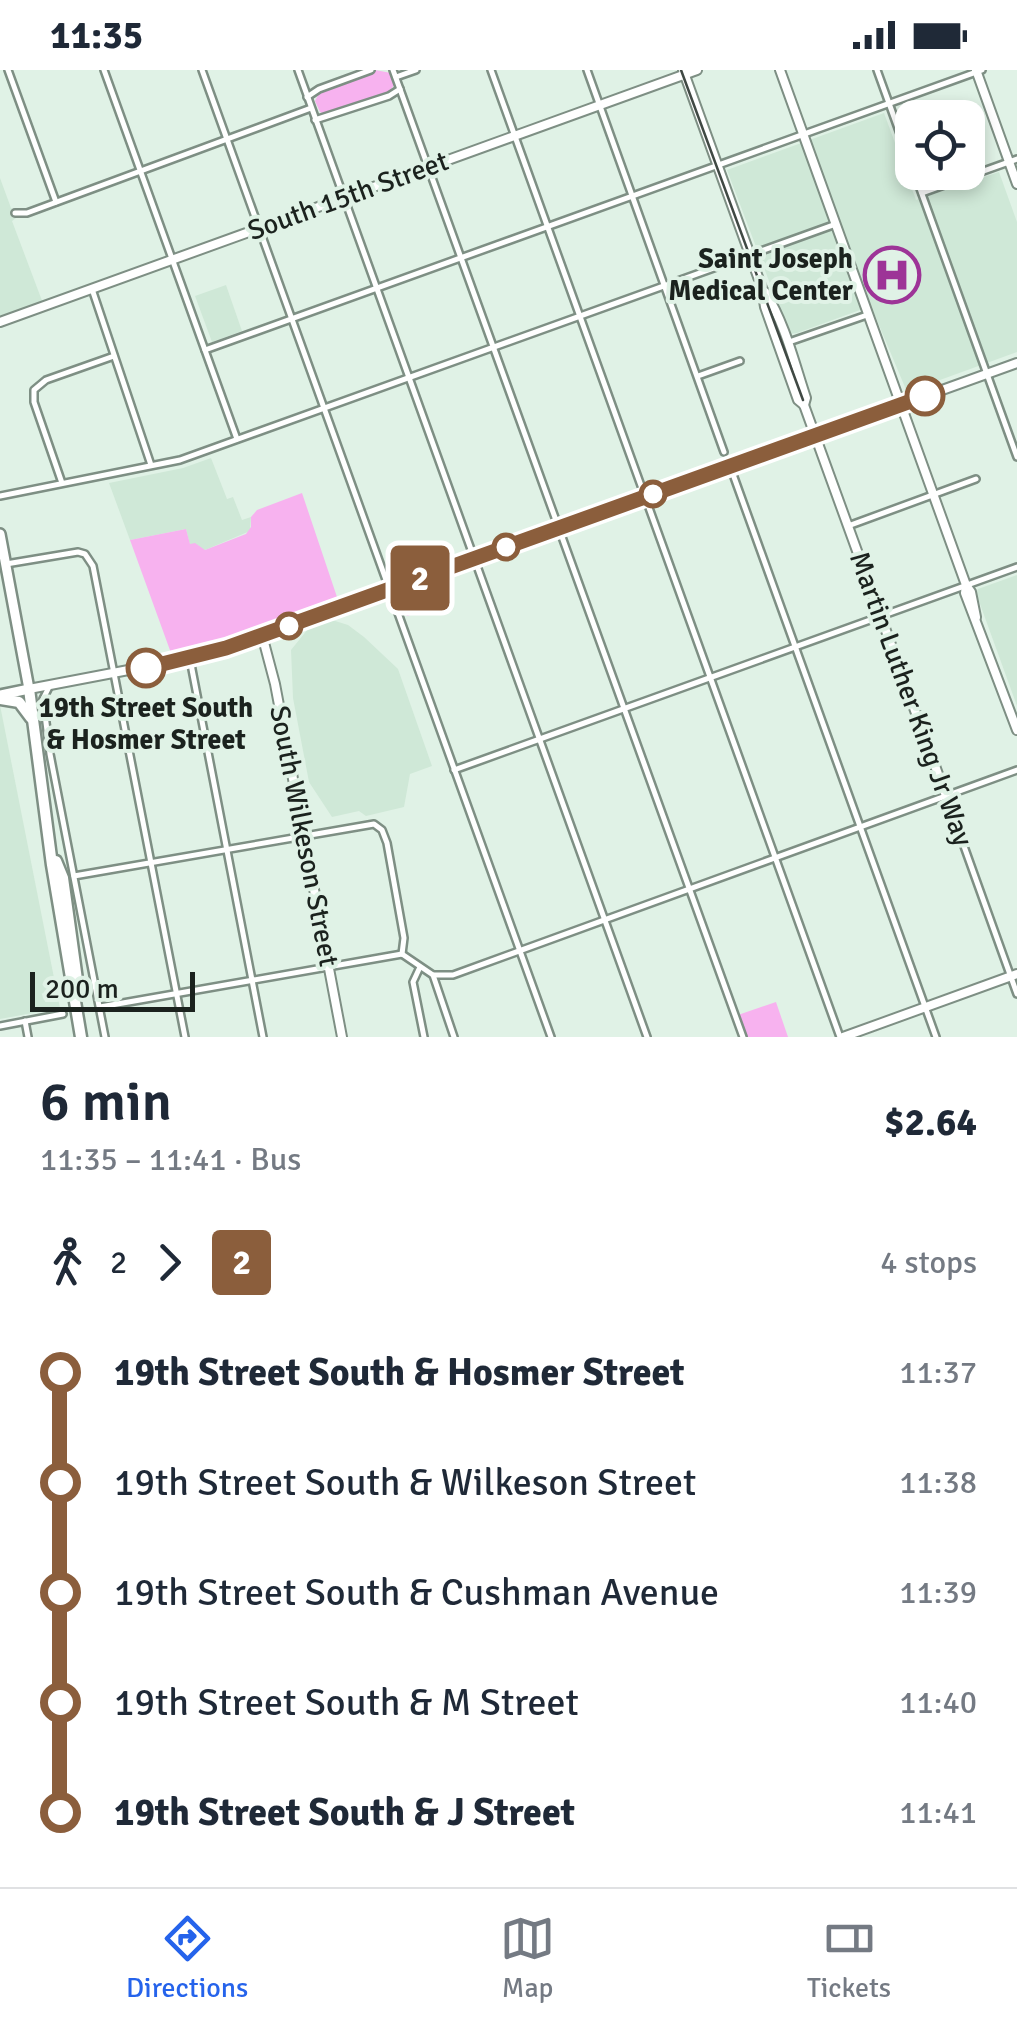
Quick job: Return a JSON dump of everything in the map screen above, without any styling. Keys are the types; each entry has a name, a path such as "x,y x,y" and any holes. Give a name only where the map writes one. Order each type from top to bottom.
{"highway":[{"path":"30,689 52,865 82,1037"},
{"path":"0,696 19,702 35,726"}],"main road":[{"path":"0,534 6,564 5,586 30,689 0,696"}],"street":[{"path":"8,70 56,202"},
{"path":"104,70 238,440"},
{"path":"202,70 551,1037"},
{"path":"298,70 647,1037"},
{"path":"307,96 372,70"},
{"path":"416,70 394,74 743,1037"},
{"path":"491,70 841,1037 1014,975"},
{"path":"588,70 724,452"},
{"name":"South 15th Street","path":"0,322 697,70"},
{"path":"780,70 1017,730"},
{"path":"878,70 895,118"},
{"path":"205,350 978,71 1013,161 1017,184"},
{"name":"Martin Luther King Jr Way","path":"684,72 762,288 774,306 783,344 806,398 804,405 1014,975 1017,994"},
{"path":"316,120 400,89"},
{"path":"15,213 27,213 311,108"},
{"path":"922,194 1013,161"},
{"path":"921,190 1017,457"},
{"path":"0,496 180,460 836,224"},
{"path":"92,289 152,465"},
{"path":"783,344 869,319"},
{"path":"62,483 34,402 34,390 46,380 114,356"},
{"path":"698,376 740,360"},
{"path":"30,689 190,659 1017,363"},
{"path":"730,466 936,1037"},
{"path":"848,526 976,479"},
{"path":"6,564 73,552 87,556 95,571 185,1037"},
{"path":"454,770 1017,567"},
{"name":"South Wilkeson Street","path":"262,635 342,1037"},
{"path":"190,659 263,1037"},
{"path":"51,685 43,699 104,1037"},
{"path":"99,1008 402,954 432,975 452,975 1017,770"},
{"path":"74,876 368,823 377,825 387,843 404,938 402,954"},
{"path":"420,967 413,982 424,1037"},
{"path":"432,975 454,1037"},
{"path":"0,1026 63,1014"},
{"path":"24,1021 28,1037"}],"shaded area":[{"path":"375,70 391,73 394,85 387,95 326,115 320,112 315,101 320,91"},
{"name":"Saint Joseph Medical Center","path":"884,113 895,143 895,190 912,190 916,200 946,190 985,190 985,177 999,172 1017,222 1017,352 907,392 871,306 789,334 727,170"},
{"path":"0,178 11,208 21,214 12,221 44,306 0,322"},
{"path":"226,285 242,331 212,342 195,296"},
{"path":"211,458 227,499 233,497 242,520 251,517 250,531 205,550 190,545 186,529 130,540 109,483 183,468"},
{"path":"302,493 337,597 205,645 171,653 130,540 186,529 190,544 205,550 246,534 257,510"},
{"path":"1017,575 1017,706 976,593"},
{"path":"432,584 437,602 417,608 418,612 407,616 400,595"},
{"path":"332,620 348,625 398,669 432,766 410,774 404,807 366,816 359,811 332,817 309,782 293,698 291,650 308,629"},
{"path":"0,705 60,1008 0,1019"},
{"path":"776,1002 788,1037 746,1037 738,1015"}],"tram line":[{"path":"681,70 803,400"}],"bus line":[{"name":"2","path":"146,668 226,648 925,396"}],"place":[{"name":"Saint Joseph Medical Center","path":"892,275"},
{"name":"19th Street South & Hosmer Street","path":"146,668"}]}
